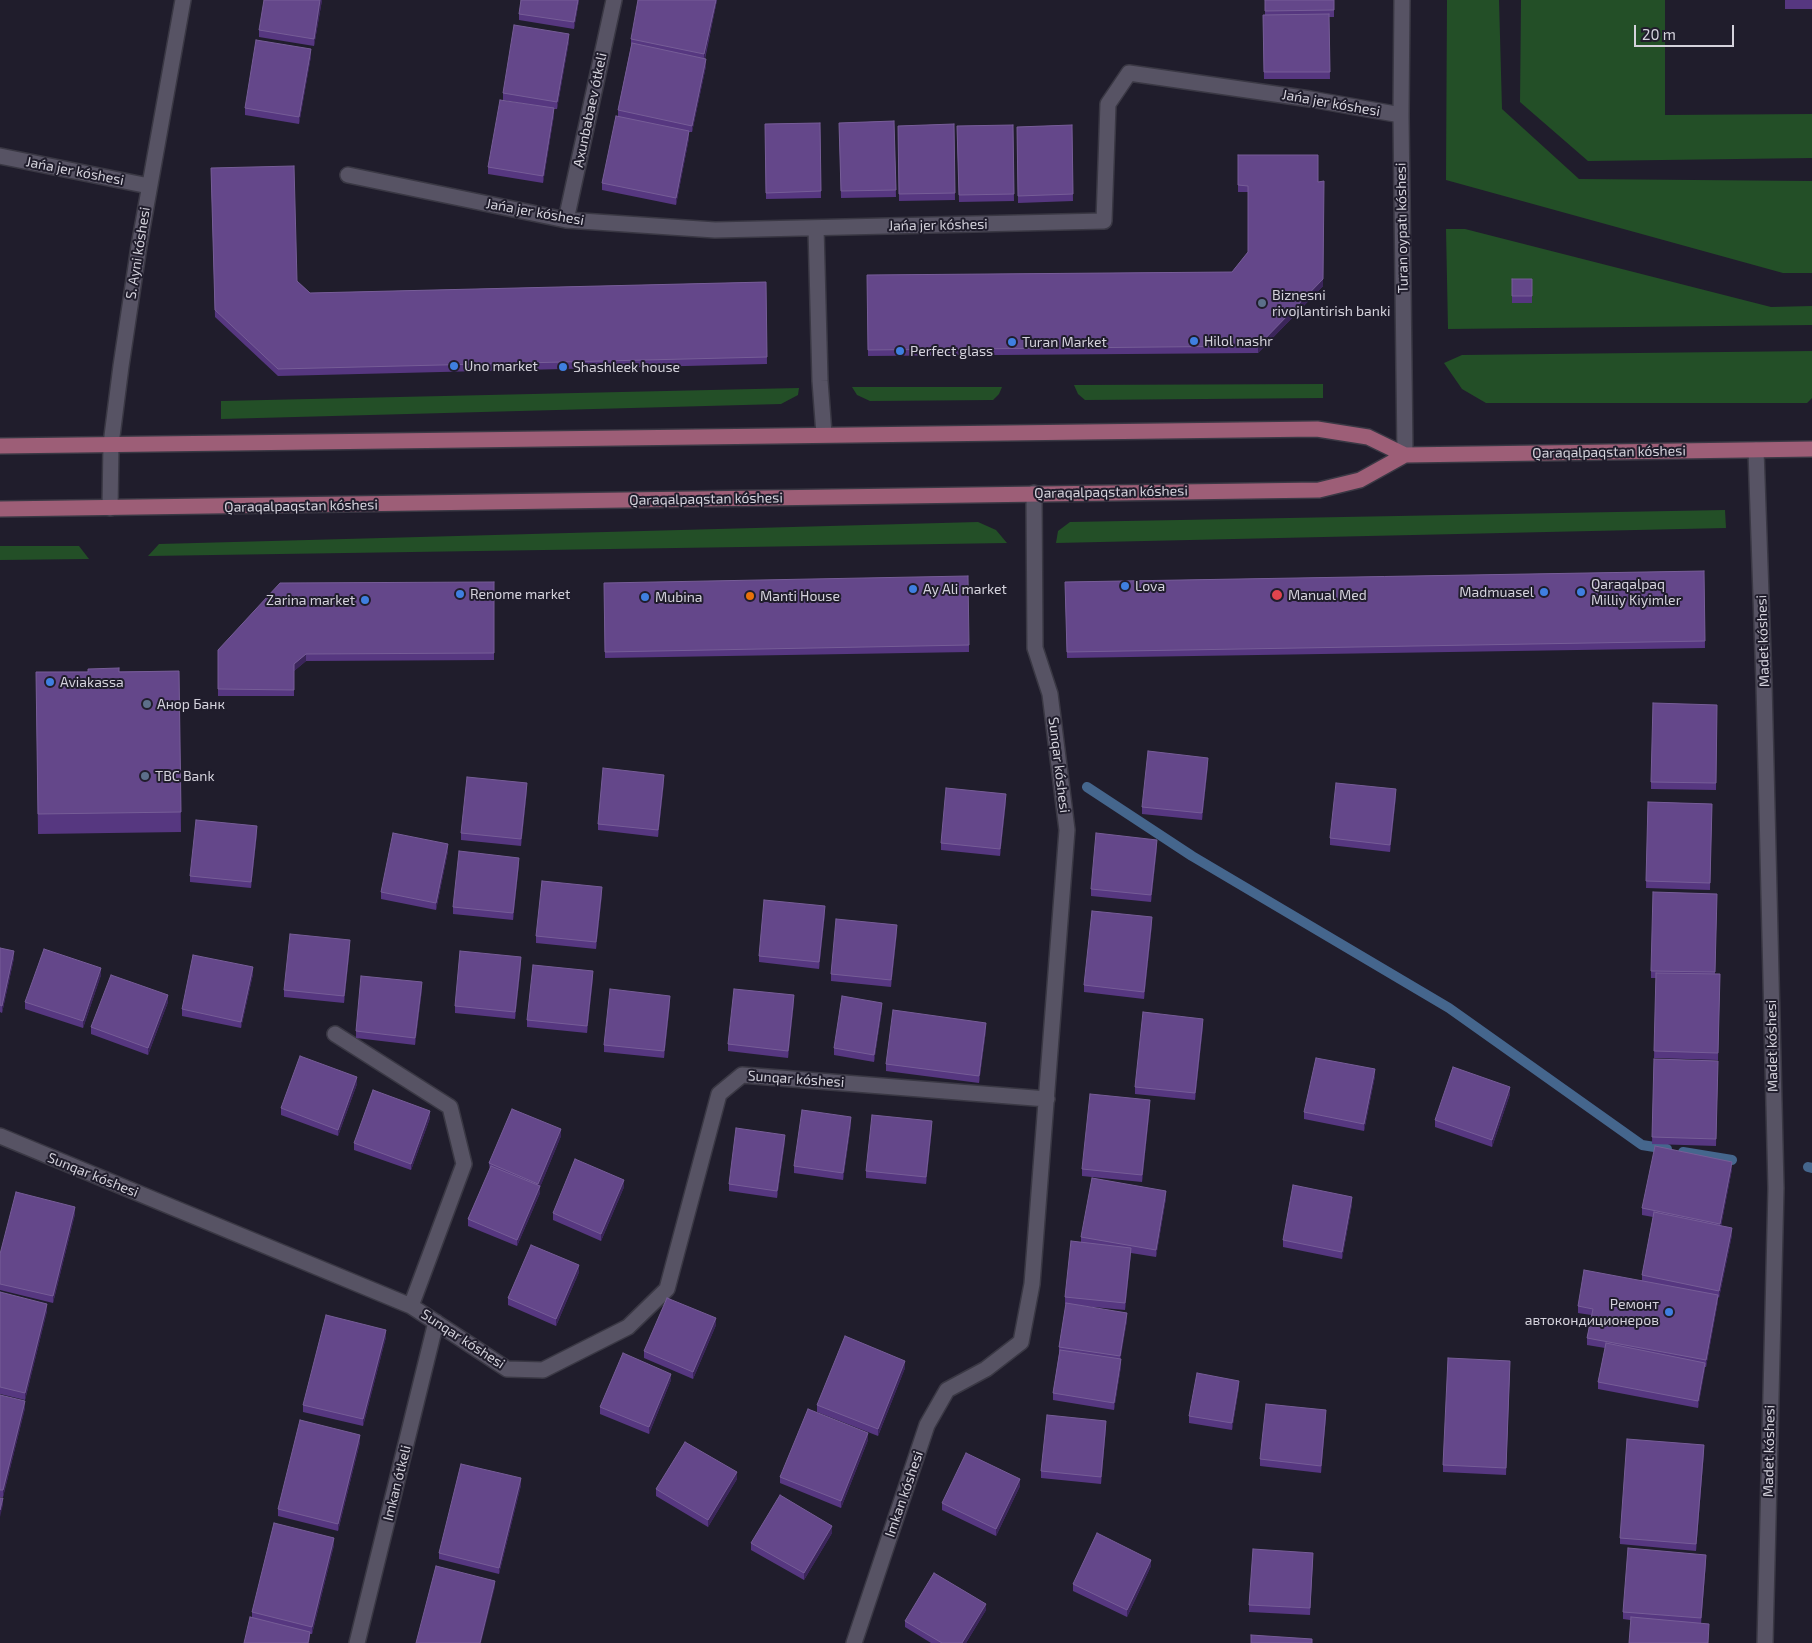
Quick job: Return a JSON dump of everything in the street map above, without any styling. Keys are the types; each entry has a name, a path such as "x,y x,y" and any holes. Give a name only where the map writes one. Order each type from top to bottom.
{"main road":[{"name":"Qaraqalpaqstan kóshesi","path":"0,446 1317,429 1368,437 1405,455 1812,449"},
{"name":"Qaraqalpaqstan kóshesi","path":"0,509 1319,490 1360,480 1405,455"}],"street":[{"name":"S. Ayni kóshesi","path":"110,508 111,444 138,246 183,0"},
{"name":"Axunbabaev ótkeli","path":"566,220 614,0"},
{"name":"Turan oypatı kóshesi","path":"1402,0 1401,116 1405,455"},
{"name":"Jańa jer kóshesi","path":"348,175 566,220 715,230 1104,221 1108,104 1129,73 1310,99 1401,116"},
{"name":"Jańa jer kóshesi","path":"0,156 149,186"},
{"path":"816,228 820,381 824,434"},
{"name":"Madet kóshesi","path":"1756,450 1764,683 1776,1188 1765,1643"},
{"name":"Sunqar kóshesi","path":"986,1369 1021,1342 1032,1284 1067,830 1050,694 1035,648 1034,493"},
{"path":"335,1034 450,1107 464,1164 411,1306"},
{"name":"Sunqar kóshesi","path":"0,1136 411,1306 507,1369 543,1370 628,1327 668,1289 720,1094 742,1075 1047,1098"},
{"name":"Imkan ótkeli","path":"357,1643 436,1322"},
{"name":"Imkan kóshesi","path":"854,1643 927,1425 947,1390 986,1369"}],"green space":[{"path":"1447,0 1499,0 1502,109 1579,179 1812,181 1812,273 1783,273 1446,180"},
{"path":"1521,0 1665,0 1665,115 1812,114 1812,158 1588,161 1520,102"},
{"path":"1446,229 1465,229 1771,307 1812,306 1812,325 1448,329"},
{"path":"1812,351 1812,398 1807,403 1486,403 1462,389 1444,363 1462,355"},
{"path":"1323,384 1323,398 1085,400 1078,394 1074,385"},
{"path":"852,387 1002,387 999,394 993,400 870,401 857,395"},
{"path":"799,388 798,395 781,404 221,419 221,401"},
{"path":"1725,510 1726,528 1056,543 1058,531 1070,522"},
{"path":"978,522 996,530 1007,543 148,556 159,544"},
{"path":"0,546 79,546 89,559 0,560"}],"building":[{"path":"264,0 320,0 314,39 259,30"},
{"path":"521,0 578,0 574,22 519,14"},
{"path":"638,0 716,0 704,54 631,39"},
{"path":"1265,0 1334,0 1334,10 1265,11"},
{"path":"1329,14 1330,72 1264,72 1263,15"},
{"path":"514,25 569,34 557,102 503,93"},
{"path":"256,40 311,49 299,117 245,108"},
{"path":"632,43 706,59 692,126 618,110"},
{"path":"500,100 554,108 543,176 488,167"},
{"path":"616,116 689,131 676,198 602,183"},
{"path":"894,121 896,190 841,191 839,123"},
{"path":"820,123 821,191 766,193 765,124"},
{"path":"954,124 955,193 899,194 898,126"},
{"path":"1013,125 1014,194 959,195 957,126"},
{"path":"1072,125 1073,194 1018,196 1017,127"},
{"path":"1238,155 1318,155 1318,182 1324,181 1323,279 1258,346 868,350 867,275 1232,272 1248,252 1248,186 1238,185"},
{"path":"294,166 297,281 310,293 766,282 767,357 278,369 215,310 211,168"},
{"path":"1512,279 1532,279 1532,296 1512,296"},
{"path":"1704,571 1705,641 1067,652 1065,582"},
{"path":"968,576 969,645 605,652 604,583"},
{"path":"494,582 494,653 306,654 294,664 294,690 218,689 218,650 280,583"},
{"path":"119,668 119,672 179,671 181,812 38,814 36,672 88,672 88,669"},
{"path":"1653,703 1717,705 1716,783 1651,782"},
{"path":"1148,751 1208,758 1202,813 1142,807"},
{"path":"603,768 664,775 658,830 598,824"},
{"path":"467,777 527,783 521,839 461,833"},
{"path":"1336,783 1396,789 1390,845 1330,838"},
{"path":"946,788 1006,794 1000,849 941,843"},
{"path":"1648,802 1712,804 1710,883 1646,881"},
{"path":"196,820 257,826 251,882 190,876"},
{"path":"393,833 448,844 436,903 381,892"},
{"path":"1096,833 1157,840 1151,895 1091,889"},
{"path":"459,851 519,858 513,913 453,907"},
{"path":"542,881 602,887 596,942 536,936"},
{"path":"1653,892 1717,894 1715,972 1651,971"},
{"path":"764,900 825,906 819,962 759,956"},
{"path":"1092,911 1152,917 1144,992 1084,985"},
{"path":"836,919 897,925 891,980 831,974"},
{"path":"290,934 350,940 344,996 284,990"},
{"path":"0,948 14,951 2,1006 0,1005"},
{"path":"44,949 101,968 83,1021 25,1002"},
{"path":"460,951 521,957 515,1012 455,1006"},
{"path":"193,955 253,967 241,1022 182,1009"},
{"path":"533,965 593,971 587,1026 527,1020"},
{"path":"1656,973 1720,974 1718,1053 1654,1051"},
{"path":"111,975 168,995 148,1048 91,1027"},
{"path":"361,976 422,982 415,1038 356,1031"},
{"path":"610,989 670,996 664,1051 604,1045"},
{"path":"734,989 794,995 788,1051 728,1044"},
{"path":"842,996 882,1003 874,1055 834,1048"},
{"path":"893,1010 986,1023 979,1076 886,1064"},
{"path":"1143,1012 1203,1019 1195,1093 1135,1087"},
{"path":"300,1056 357,1077 338,1130 281,1108"},
{"path":"1316,1058 1375,1069 1364,1124 1304,1112"},
{"path":"1654,1059 1718,1061 1716,1139 1652,1137"},
{"path":"1453,1067 1510,1087 1492,1140 1435,1120"},
{"path":"373,1090 430,1111 411,1164 354,1143"},
{"path":"1090,1094 1150,1100 1142,1175 1082,1169"},
{"path":"512,1109 561,1129 538,1184 489,1163"},
{"path":"802,1110 851,1117 843,1173 794,1166"},
{"path":"872,1115 932,1121 926,1177 866,1171"},
{"path":"736,1128 785,1135 777,1191 729,1184"},
{"path":"1655,1146 1732,1162 1720,1224 1642,1208"},
{"path":"575,1159 624,1180 601,1234 553,1213"},
{"path":"491,1166 540,1186 517,1240 468,1219"},
{"path":"1092,1178 1166,1191 1156,1250 1081,1237"},
{"path":"1293,1185 1352,1197 1342,1252 1283,1240"},
{"path":"16,1192 75,1207 53,1296 0,1284 0,1254"},
{"path":"1654,1212 1732,1228 1719,1291 1642,1275"},
{"path":"1071,1241 1131,1248 1125,1303 1065,1297"},
{"path":"531,1245 579,1265 556,1319 508,1298"},
{"path":"1584,1270 1718,1295 1706,1360 1587,1338 1593,1309 1578,1306"},
{"path":"0,1292 47,1304 25,1393 0,1387"},
{"path":"667,1298 716,1318 693,1372 644,1351"},
{"path":"1066,1303 1127,1313 1120,1356 1059,1347"},
{"path":"326,1315 386,1330 363,1419 303,1405"},
{"path":"845,1336 905,1361 878,1429 817,1405"},
{"path":"1606,1343 1705,1363 1698,1401 1598,1382"},
{"path":"1060,1350 1121,1359 1114,1403 1053,1393"},
{"path":"623,1353 671,1374 649,1427 600,1407"},
{"path":"1448,1358 1510,1361 1506,1468 1443,1465"},
{"path":"1197,1373 1239,1381 1232,1423 1189,1416"},
{"path":"0,1395 25,1401 3,1490 0,1490"},
{"path":"1266,1404 1326,1410 1321,1466 1260,1459"},
{"path":"808,1409 868,1433 841,1501 780,1477"},
{"path":"1047,1415 1106,1421 1101,1477 1041,1471"},
{"path":"300,1420 360,1435 338,1524 278,1509"},
{"path":"1627,1439 1704,1445 1696,1544 1620,1538"},
{"path":"685,1442 737,1472 708,1520 656,1489"},
{"path":"966,1453 1020,1479 996,1529 942,1503"},
{"path":"461,1464 521,1478 499,1568 439,1553"},
{"path":"780,1495 832,1526 804,1573 751,1543"},
{"path":"0,1498 3,1498 0,1510"},
{"path":"274,1523 334,1538 312,1627 252,1612"},
{"path":"1097,1533 1151,1560 1127,1610 1073,1584"},
{"path":"1628,1548 1706,1555 1701,1618 1623,1612"},
{"path":"1253,1549 1313,1553 1310,1608 1249,1605"},
{"path":"436,1566 495,1581 480,1643 416,1643"},
{"path":"934,1573 986,1604 962,1643 942,1643 905,1621"},
{"path":"250,1617 310,1632 308,1643 244,1643"},
{"path":"1631,1617 1709,1624 1708,1643 1629,1643"},
{"path":"1251,1635 1312,1639 1312,1643 1251,1643"}],"waterway":[{"path":"1087,787 1192,856 1449,1008 1642,1145 1667,1149"},
{"path":"1683,1152 1732,1160"},
{"path":"1808,1167 1812,1168"}],"place":[{"name":"Biznesni rivojlantirish banki","path":"1262,303"},
{"name":"Hilol nashr","path":"1194,341"},
{"name":"Turan Market","path":"1012,342"},
{"name":"Perfect glass","path":"900,351"},
{"name":"Uno market","path":"454,366"},
{"name":"Shashleek house","path":"563,367"},
{"name":"Lova","path":"1125,586"},
{"name":"Ay Ali market","path":"913,589"},
{"name":"Madmuasel","path":"1544,592"},
{"name":"Qaraqalpaq Milliy Kiyimler","path":"1581,592"},
{"name":"Renome market","path":"460,594"},
{"name":"Manual Med","path":"1277,595"},
{"name":"Manti House","path":"750,596"},
{"name":"Mubina","path":"645,597"},
{"name":"Zarina market","path":"365,600"},
{"name":"Aviakassa","path":"50,682"},
{"name":"Анор Банк","path":"147,704"},
{"name":"TBC Bank","path":"145,776"},
{"name":"Ремонт автокондиционеров","path":"1669,1312"}]}
